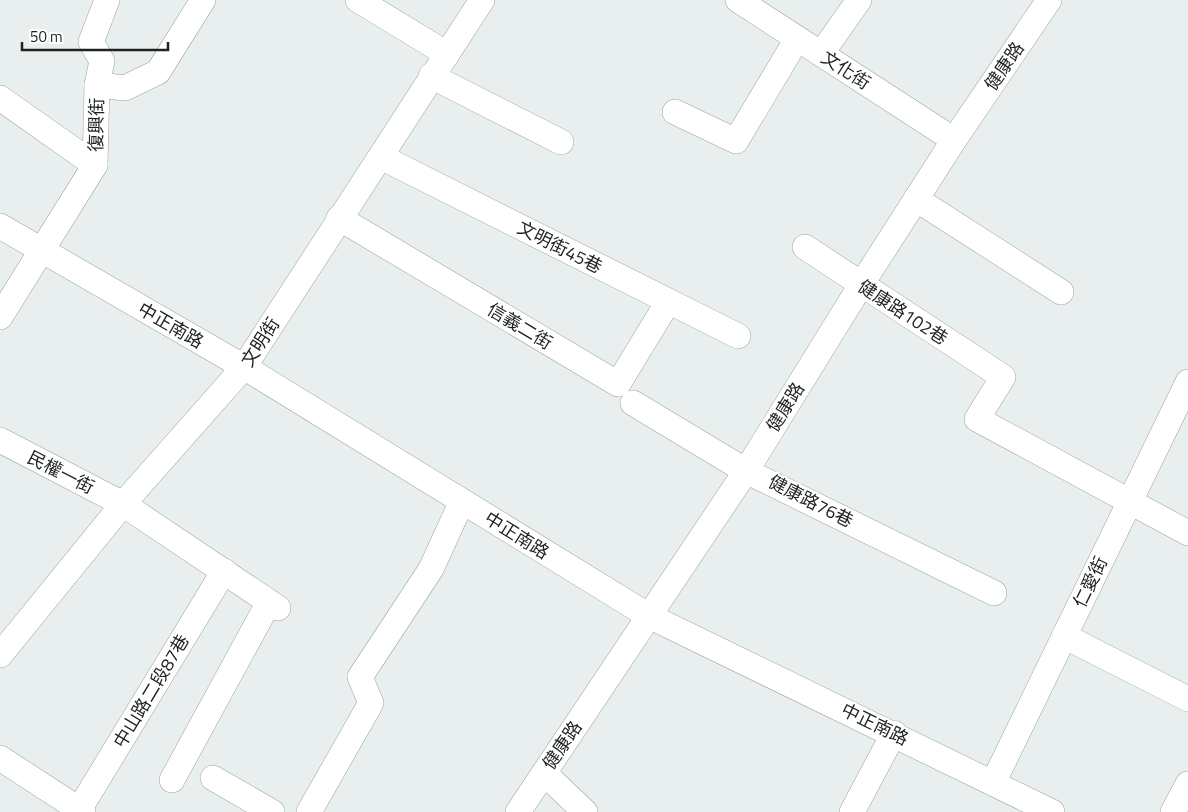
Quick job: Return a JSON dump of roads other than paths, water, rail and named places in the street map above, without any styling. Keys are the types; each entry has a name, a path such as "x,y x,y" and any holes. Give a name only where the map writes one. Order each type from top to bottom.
{"street":[{"path":"97,85 102,61 91,42 107,0"},
{"name":"復興街","path":"0,317 95,165 97,85 125,88 158,72 203,0"},
{"path":"358,0 447,54"},
{"name":"文明街","path":"0,655 123,504 244,367 482,0"},
{"name":"文化街","path":"738,0 954,140"},
{"path":"821,54 859,0"},
{"name":"健康路","path":"518,812 746,471 860,284 954,140 1049,0"},
{"path":"676,112 736,141 797,39"},
{"path":"431,76 562,142"},
{"path":"0,98 95,165"},
{"name":"文明街45巷","path":"381,157 738,336"},
{"path":"916,199 1062,292"},
{"name":"信義二街","path":"339,218 618,384 668,302"},
{"name":"中正南路","path":"0,226 244,367 650,616 1052,812"},
{"name":"健康路102巷","path":"805,247 1003,376 977,419 1129,501"},
{"name":"仁愛街","path":"993,783 1188,382"},
{"name":"健康路76巷","path":"633,403 746,471 994,593"},
{"name":"民權一街","path":"0,440 123,504 273,605 172,780"},
{"path":"1129,501 1188,533"},
{"path":"309,812 371,703 360,677 431,569 462,502"},
{"name":"中山路二段87巷","path":"81,811 224,571"},
{"path":"1064,636 1188,699"},
{"path":"852,812 894,734"},
{"path":"0,758 81,811"},
{"path":"544,773 586,812"},
{"path":"213,778 272,812"},
{"path":"1173,812 1188,784"}]}
